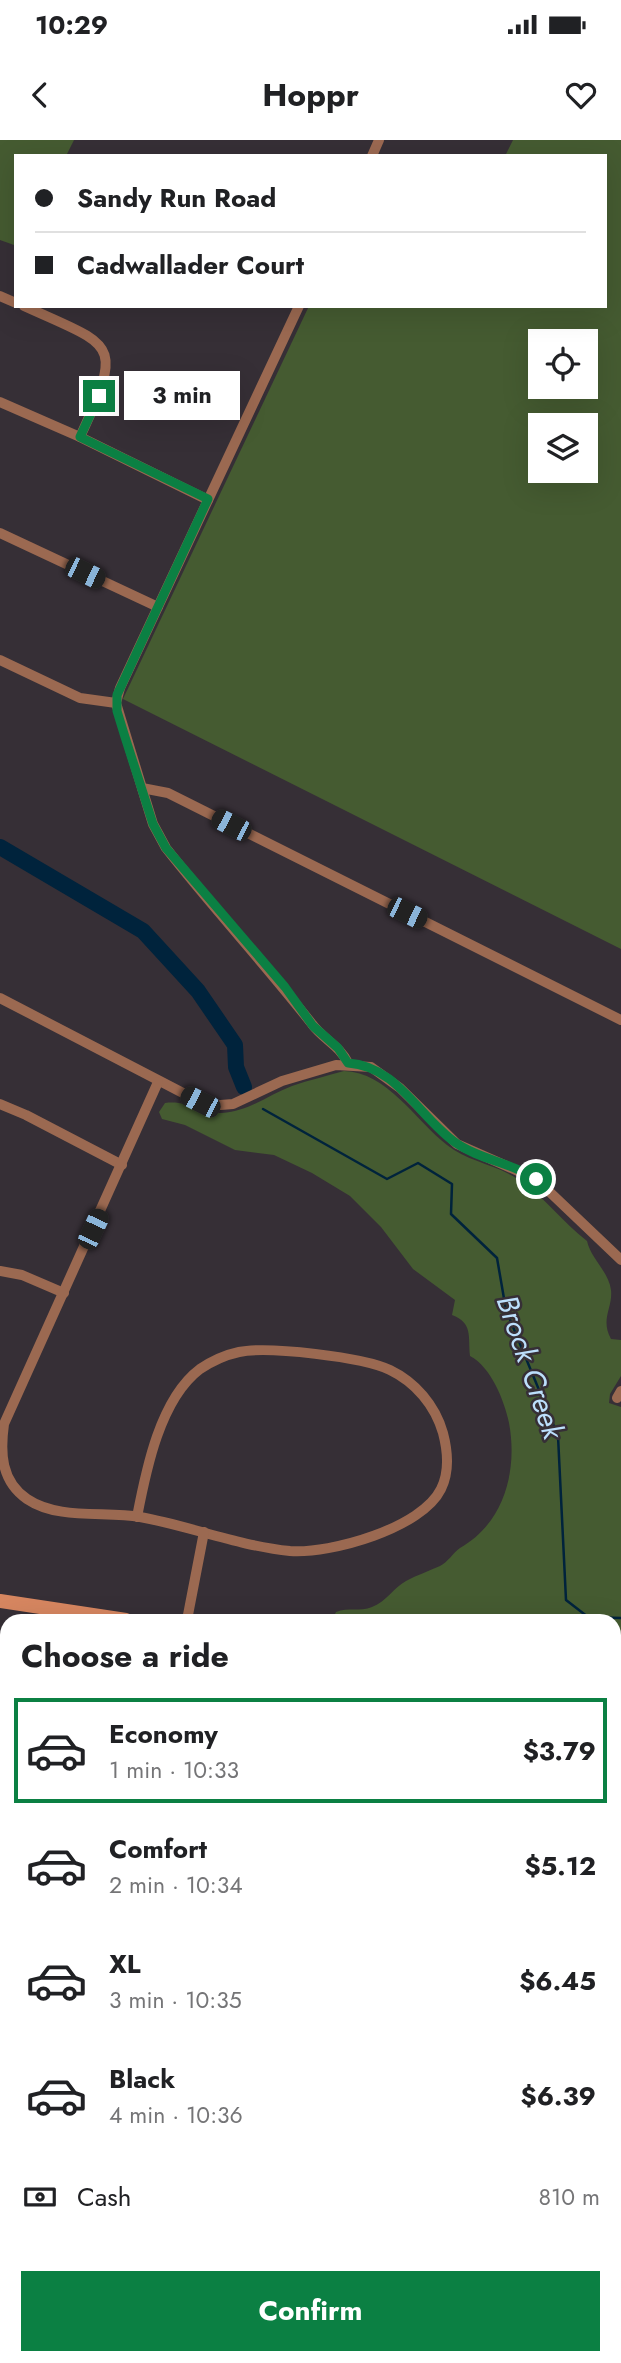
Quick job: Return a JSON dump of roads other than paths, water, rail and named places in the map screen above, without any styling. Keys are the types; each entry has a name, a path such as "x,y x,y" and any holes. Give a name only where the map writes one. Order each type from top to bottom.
{"street":[{"path":"28,308 86,334 101,345 108,359 99,396 80,437"},
{"path":"298,308 120,688 116,703 153,824 166,848 285,987 313,1026 338,1048 348,1063"},
{"path":"0,402 208,499"},
{"path":"0,533 158,607"},
{"path":"0,660 80,698 116,703"},
{"path":"142,788 157,790 186,802 621,1020"},
{"path":"0,998 203,1104 221,1107 242,1101 282,1081 348,1063 365,1064 389,1079 457,1144 536,1179 621,1260"},
{"path":"137,1517 151,1453 176,1398 191,1377 224,1356 270,1351 376,1364 408,1381 436,1414 447,1455 445,1480 431,1503 410,1518 355,1543 309,1551 271,1548 137,1517 50,1510 17,1490 4,1471 0,1448 4,1424 158,1082"},
{"path":"0,1104 122,1165"},
{"path":"0,1271 22,1275 64,1293"},
{"path":"188,1614 204,1532"},
{"path":"0,1601 86,1614"}],"waterway":[{"name":"Brock Creek","path":"0,847 143,931 198,991 235,1045 236,1067 244,1087"},
{"name":"Brock Creek","path":"263,1109 387,1179 418,1163 452,1184 451,1214 497,1258 506,1310 558,1436 566,1600 584,1614"}]}
